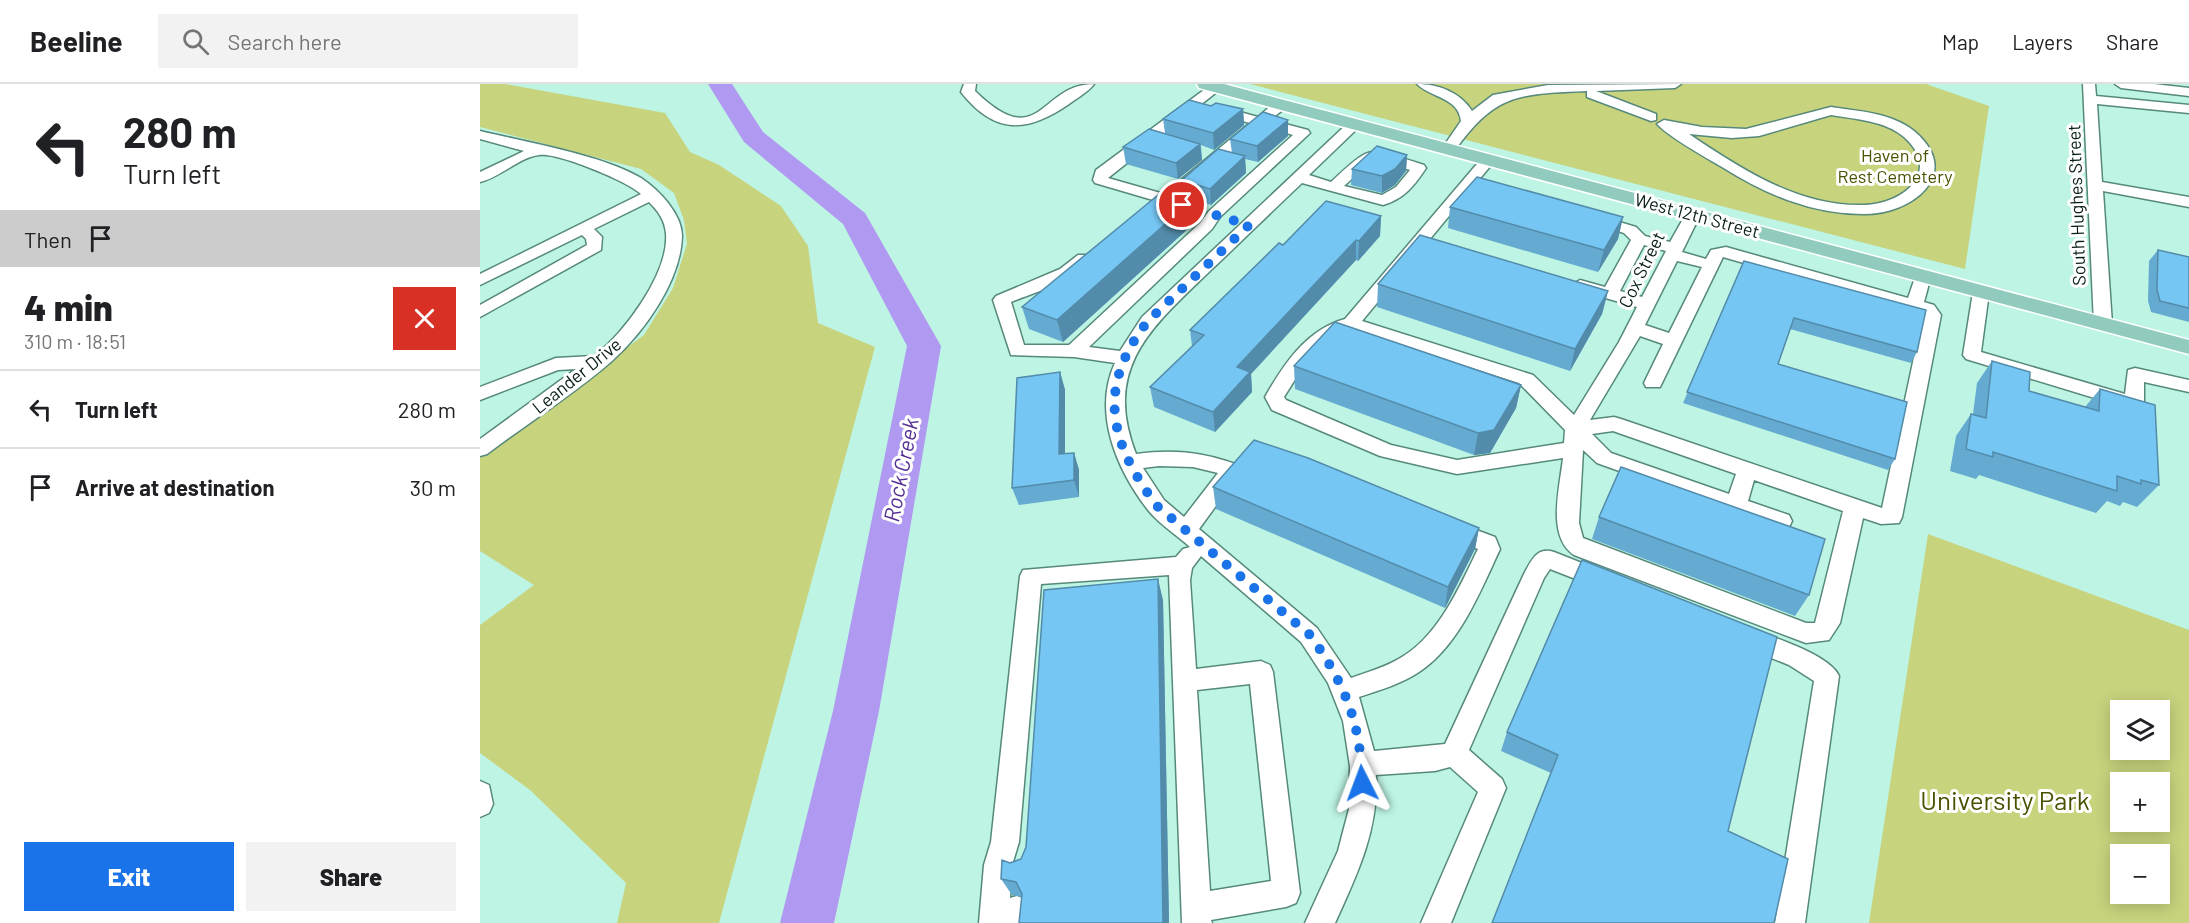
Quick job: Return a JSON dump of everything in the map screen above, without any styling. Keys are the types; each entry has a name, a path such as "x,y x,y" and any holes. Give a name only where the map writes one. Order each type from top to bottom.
{"main road":[{"name":"West 12th Street","path":"1211,86 2189,347"}],"street":[{"path":"970,84 968,92 998,118 1015,124 1033,119 1088,84"},
{"path":"1056,93 1069,84"},
{"path":"1423,84 1452,99 1466,113 1468,121"},
{"path":"1571,90 1654,102 1675,84"},
{"name":"South Hughes Street","path":"2089,84 2092,100 2094,185 2103,324"},
{"path":"2121,84 2189,92"},
{"path":"1211,86 1194,103 1101,173 1099,177 1249,225"},
{"path":"1452,99 1481,101 1548,89 1571,90 1654,102"},
{"path":"1448,150 1468,121 1498,98"},
{"path":"2092,100 2189,109"},
{"path":"1654,102 1664,124 1710,154 1772,189 1837,209 1875,210 1899,203 1923,186 1930,166 1927,151 1907,131 1876,117 1850,112 1824,111 1768,130 1747,132 1690,130 1664,124"},
{"path":"1074,351 1206,226 1214,214 1303,133 1194,103"},
{"path":"1141,212 1166,200 1280,105"},
{"path":"1320,923 1352,851 1360,822 1362,764 1359,732 1345,691 1310,635 1157,506 1143,487 1114,423 1114,396 1125,358 1148,321 1354,125"},
{"name":"Leander Drive","path":"480,135 601,166 637,182 669,212 674,235 668,265 640,320 627,336 599,362 480,449"},
{"path":"1149,137 1172,144"},
{"path":"480,178 539,149"},
{"path":"1195,150 1262,171 1387,201 1419,168 1411,163 1371,154 1334,188"},
{"path":"1351,323 1421,240 1474,185 1487,161"},
{"path":"2094,185 2189,202"},
{"path":"480,280 651,195"},
{"path":"1572,213 1630,230 1639,239 1711,265"},
{"name":"Cox Street","path":"1574,439 1632,335 1692,215"},
{"path":"480,312 595,247 594,237 583,228"},
{"path":"1610,294 1639,239"},
{"path":"1421,240 1443,246"},
{"path":"1099,246 1066,273 1002,300 1017,351 1074,351 1125,358"},
{"path":"1653,383 1717,253 1726,252 1915,305 1928,309 1932,315 1891,517 1855,507 1614,424 1574,439 1457,467 1387,452 1279,405 1274,397 1322,334 1335,326 1351,323 1526,379 1574,439 1604,458 1781,521"},
{"path":"1915,305 1923,276"},
{"path":"1566,281 1647,304"},
{"path":"1981,292 1972,355 2134,403 2135,374 2189,386"},
{"path":"1632,335 1674,340"},
{"path":"480,394 556,364 599,362"},
{"path":"1574,439 1568,523 1573,543 1582,549 1806,633 1821,633 1828,623 1855,507"},
{"path":"1131,462 1157,458 1201,458 1238,462 1194,538 1182,566 1179,580 1184,681 1197,915 1286,893 1261,672 1184,681"},
{"path":"1736,505 1747,470"},
{"path":"1345,691 1406,668 1422,657 1471,586 1490,549 1487,543 1436,522"},
{"path":"1454,754 1535,574 1546,558 1655,601"},
{"path":"1007,919 998,865 1013,852 1031,576 1182,566"},
{"path":"1720,627 1797,658 1827,676 1790,923"},
{"path":"1362,764 1435,759 1454,754"},
{"path":"1436,923 1493,789 1454,754"},
{"path":"480,794 480,804"}],"green space":[{"path":"480,84 505,84 665,113 690,152 719,165 781,206 808,246 818,323 875,347 719,923 617,923 626,883 530,790 480,753 480,625 534,585 480,551 480,455 644,335 673,288 687,244 684,220 674,193 641,169 480,127"},
{"name":"Haven of Rest Cemetery","path":"1250,84 1926,84 1989,106 1965,269"},
{"name":"University Park","path":"1928,534 2189,630 2189,923 1869,923"}],"building":[{"path":"1189,100 1211,106 1216,103 1243,109 1213,133 1163,119"},
{"path":"1263,112 1288,120 1257,146 1230,139"},
{"path":"1149,129 1200,144 1176,163 1123,147"},
{"path":"1377,146 1407,155 1395,169 1382,176 1352,169"},
{"path":"1218,149 1245,156 1210,189 1182,180"},
{"path":"1477,177 1623,217 1604,250 1450,207"},
{"path":"1169,186 1198,195 1057,320 1022,307"},
{"path":"1326,201 1381,216 1237,367 1250,372 1213,412 1150,387 1204,335 1190,330 1279,243 1283,245"},
{"path":"1420,235 1608,291 1575,349 1378,284"},
{"path":"2158,250 2189,257 2189,308 2160,301 2157,290"},
{"path":"1744,261 1926,310 1917,352 1794,318 1778,364 1907,402 1895,459 1687,392"},
{"path":"1335,322 1521,385 1494,430 1478,433 1294,366"},
{"path":"1992,361 2030,372 2029,391 2099,411 2100,389 2155,405 2159,485 2141,480 2141,484 2117,476 2117,491 1993,452 1993,457 1966,449 1971,414 1986,418"},
{"path":"1060,372 1059,454 1074,453 1074,480 1012,488 1017,378"},
{"path":"1254,440 1308,458 1479,528 1448,587 1213,487"},
{"path":"1621,467 1825,539 1809,595 1599,517"},
{"path":"1582,560 1777,637 1728,831 1788,859 1774,923 1492,923 1558,755 1507,732"},
{"path":"1158,579 1163,923 1019,923 1022,894 1016,882 1001,879 1002,860 1010,863 1021,859 1026,847 1044,590"}],"waterway":[{"name":"Rock Creek","path":"720,84 753,137 855,219 924,346 856,711 807,923"}],"route":[{"path":"1182,205 1249,225 1148,321 1136,337 1120,369 1114,396 1114,423 1143,487 1157,506 1310,635 1345,691 1359,732 1362,783"}]}
